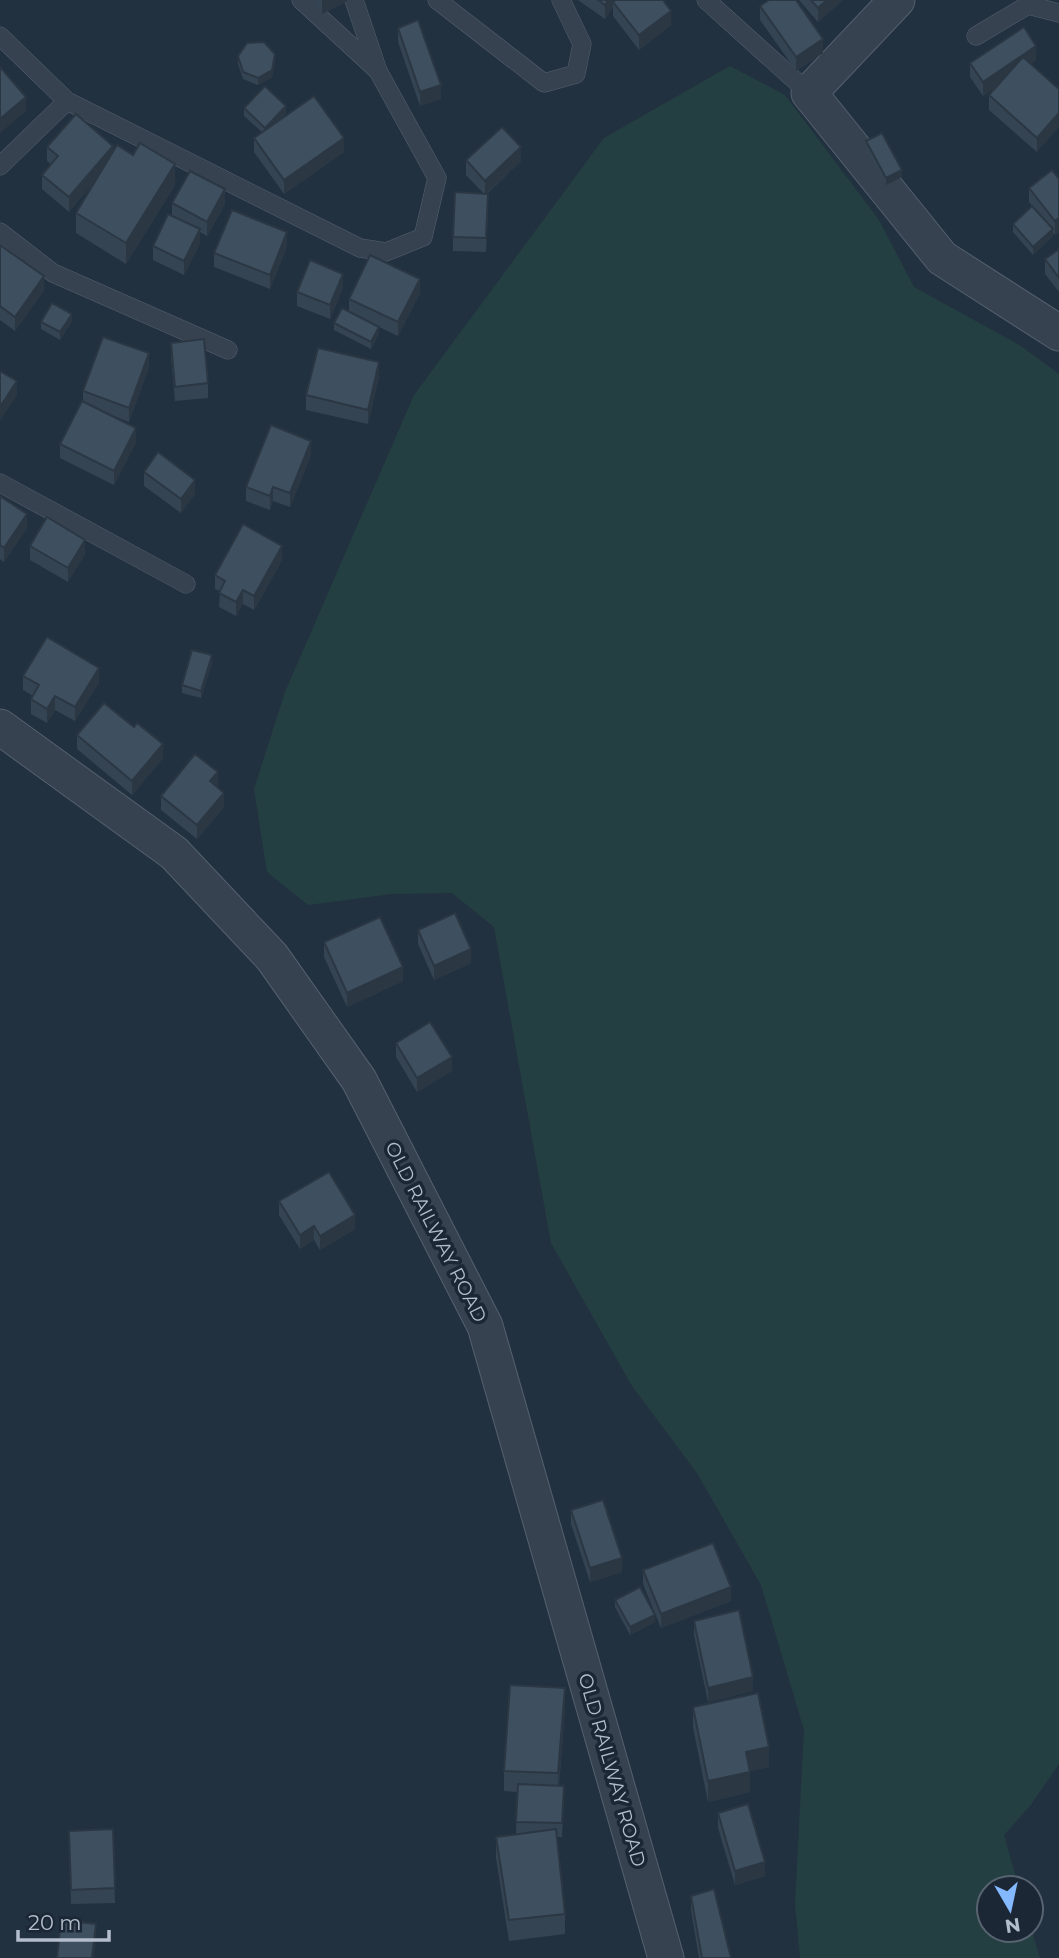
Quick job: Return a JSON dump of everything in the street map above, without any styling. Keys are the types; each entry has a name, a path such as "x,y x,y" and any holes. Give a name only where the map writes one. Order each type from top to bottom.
{"street":[{"path":"897,0 809,93 942,258 1059,333"},
{"name":"OLD RAILWAY ROAD","path":"0,727 174,853 271,957 359,1080 485,1326 666,1958"}],"lane":[{"path":"301,0 379,72"},
{"path":"0,36 67,100 360,248 386,252 424,237 437,178 379,72 354,0"},
{"path":"437,0 544,83 576,74 582,44 561,0"},
{"path":"706,0 809,93"},
{"path":"975,36 1028,5 1059,13"},
{"path":"0,166 67,100"},
{"path":"0,232 53,272 228,350"},
{"path":"0,483 186,584"}],"green space":[{"path":"730,66 785,95 879,220 914,287 1021,346 1059,374 1059,1764 1030,1806 1004,1835 1015,1874 975,1874 975,1944 1036,1944 1040,1958 800,1958 795,1904 804,1730 761,1585 697,1473 632,1386 551,1243 494,927 452,893 392,894 308,905 267,872 254,789 285,692 414,395 604,138"}],"building":[{"path":"663,0 671,11 639,35 613,2"},
{"path":"769,0 796,0 823,39 796,57 760,6"},
{"path":"811,0 827,0 818,8"},
{"path":"418,20 441,85 420,92 398,28"},
{"path":"1024,27 1036,46 983,82 970,63"},
{"path":"264,42 275,54 272,70 258,78 243,72 238,56 247,43"},
{"path":"1023,57 1059,89 1059,113 1037,138 989,95"},
{"path":"0,67 26,97 0,119"},
{"path":"265,86 286,106 265,128 244,108"},
{"path":"314,96 344,138 284,180 254,138"},
{"path":"76,114 113,146 69,197 42,175 58,156 47,147"},
{"path":"502,127 521,147 485,181 466,160"},
{"path":"882,133 902,170 886,178 866,141"},
{"path":"140,143 175,164 126,243 76,213 117,145 133,155"},
{"path":"1052,170 1059,179 1059,218 1055,221 1029,188"},
{"path":"190,171 225,189 207,222 172,203"},
{"path":"455,192 488,194 486,238 453,237"},
{"path":"1032,206 1053,229 1033,247 1013,224"},
{"path":"232,210 287,232 270,275 214,253"},
{"path":"168,214 200,229 184,261 153,246"},
{"path":"0,245 44,276 15,317 0,306"},
{"path":"1059,249 1059,278 1045,259"},
{"path":"370,255 420,279 398,322 349,299"},
{"path":"310,260 343,274 330,305 297,292"},
{"path":"52,303 72,314 60,332 41,322"},
{"path":"342,308 379,327 371,342 334,323"},
{"path":"103,337 149,353 129,408 83,391"},
{"path":"204,339 208,383 175,387 171,343"},
{"path":"318,348 379,362 368,410 306,395"},
{"path":"0,371 17,381 0,407"},
{"path":"82,401 136,428 114,471 60,444"},
{"path":"271,425 311,441 290,493 273,487 270,496 246,487"},
{"path":"158,452 195,480 181,499 144,472"},
{"path":"0,496 27,514 4,548 0,545"},
{"path":"47,517 85,540 68,568 30,546"},
{"path":"243,524 282,546 254,596 243,590 236,602 219,593 225,581 215,575"},
{"path":"47,637 99,668 75,707 55,696 47,709 31,699 39,685 23,676"},
{"path":"192,650 212,655 201,691 182,685"},
{"path":"104,703 134,727 137,723 163,744 132,781 77,735"},
{"path":"195,754 218,772 210,781 224,793 197,825 161,796"},
{"path":"455,913 471,949 434,966 418,930"},
{"path":"380,917 403,967 347,993 324,942"},
{"path":"430,1022 452,1057 417,1078 396,1043"},
{"path":"329,1172 355,1215 320,1236 314,1226 300,1235 279,1201"},
{"path":"603,1500 622,1558 590,1568 571,1510"},
{"path":"713,1543 731,1587 661,1614 643,1570"},
{"path":"640,1587 655,1615 630,1627 615,1600"},
{"path":"739,1610 753,1677 708,1688 694,1621"},
{"path":"510,1685 565,1688 558,1773 504,1771"},
{"path":"758,1693 769,1747 746,1752 750,1772 708,1781 693,1707"},
{"path":"518,1784 564,1786 562,1823 516,1822"},
{"path":"748,1804 765,1862 735,1871 718,1813"},
{"path":"113,1829 115,1888 71,1890 69,1831"},
{"path":"556,1829 565,1914 509,1920 496,1837"},
{"path":"714,1889 731,1958 702,1958 691,1896"},
{"path":"61,1920 96,1924 92,1958 57,1958"}]}
